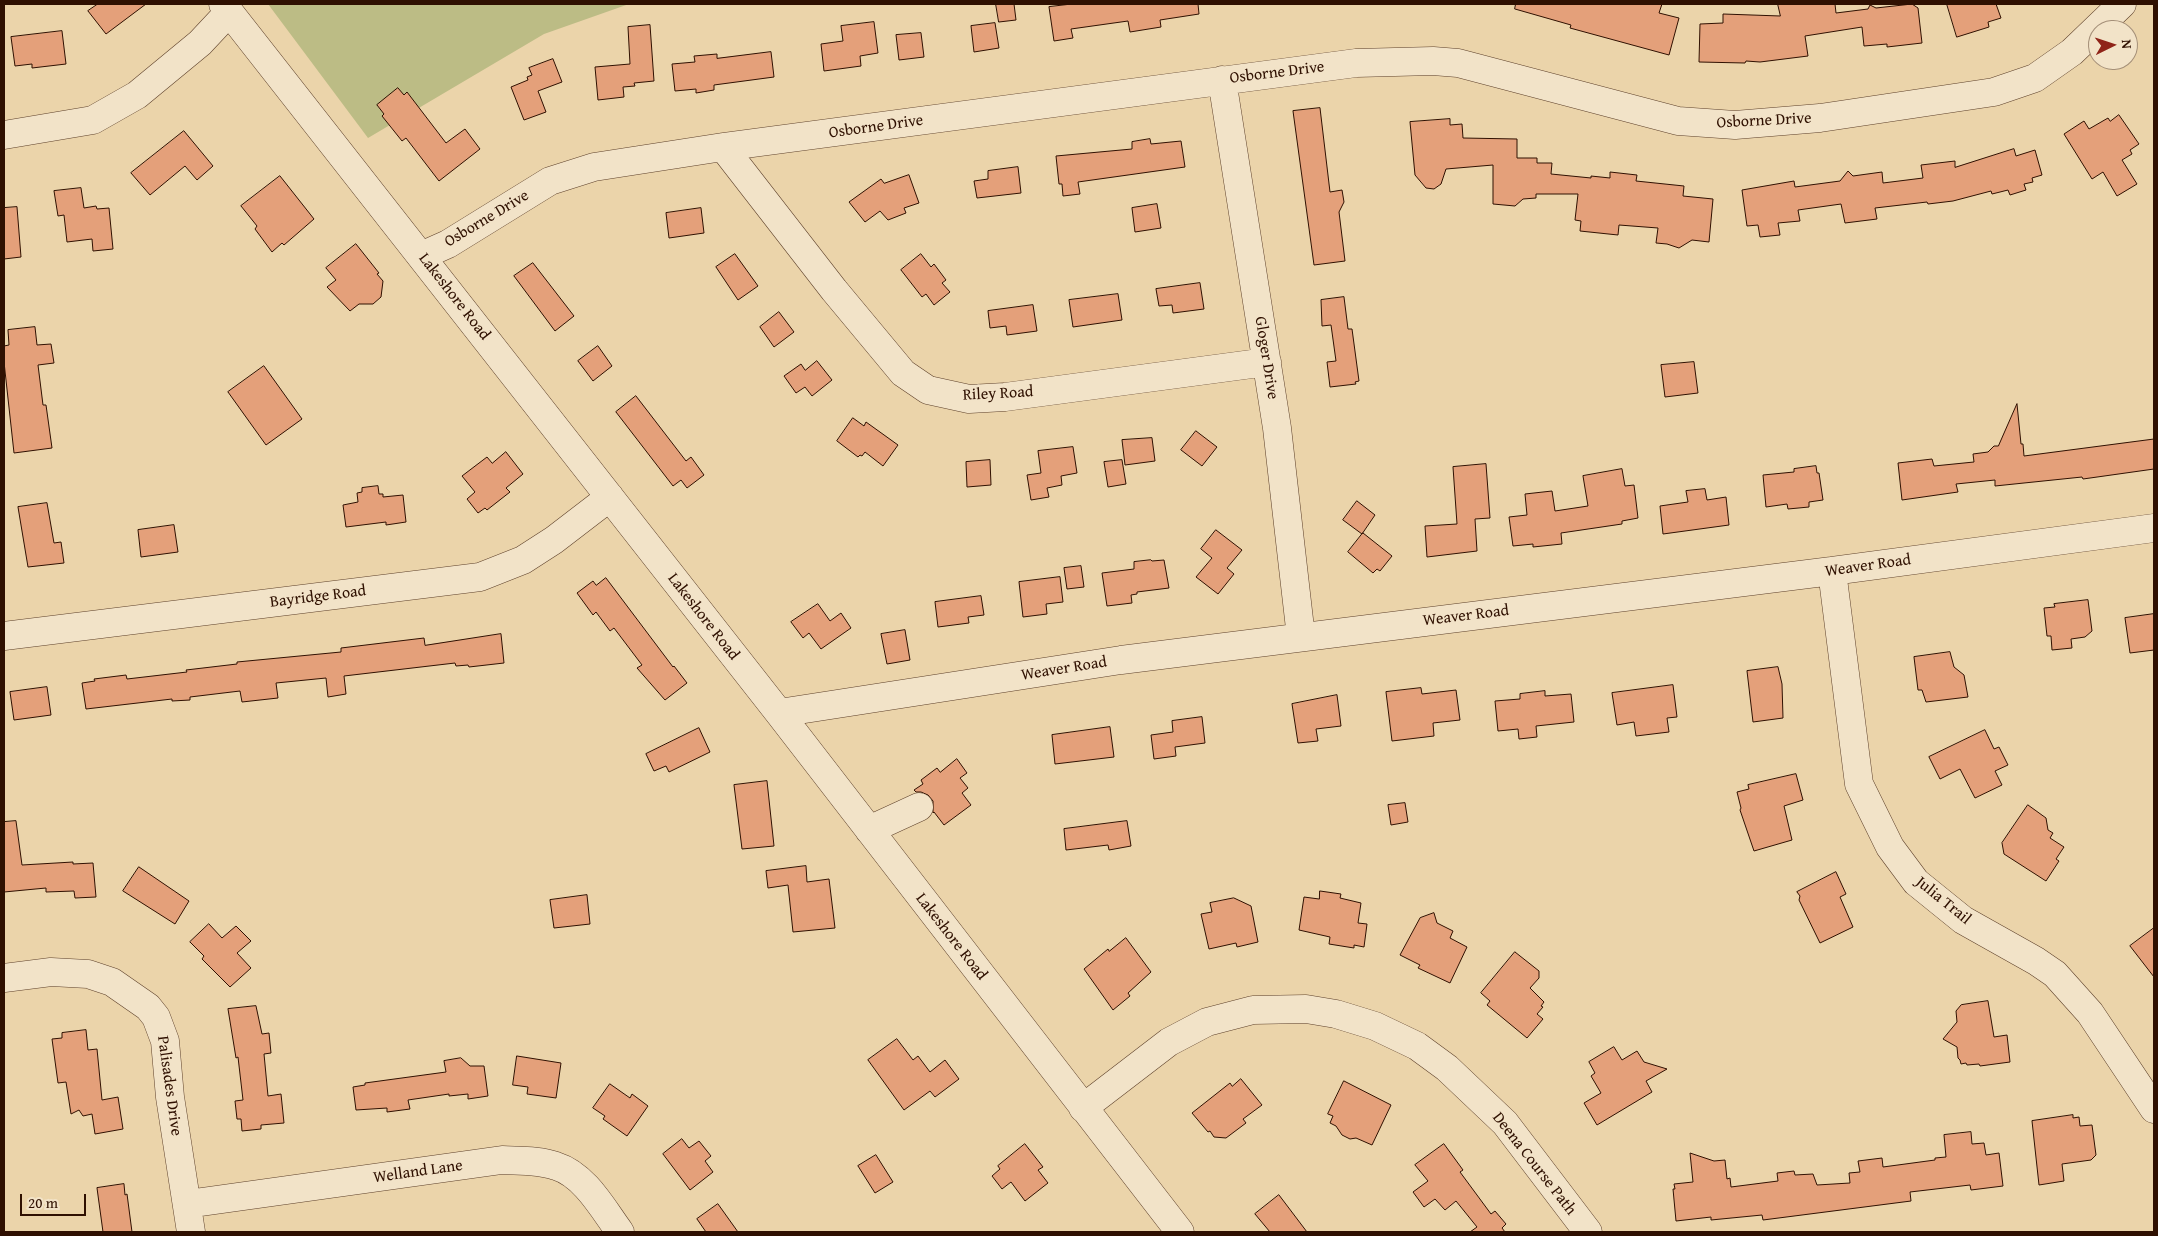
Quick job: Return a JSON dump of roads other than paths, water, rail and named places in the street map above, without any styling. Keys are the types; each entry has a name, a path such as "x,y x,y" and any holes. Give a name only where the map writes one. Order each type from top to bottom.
{"street":[{"name":"Osborne Drive","path":"421,256 448,244 550,181 594,167 723,147 1356,63 1433,61 1458,64 1678,121 1735,125 1801,120 1994,92 2035,78 2072,52 2122,4"},
{"path":"4,135 92,120 137,95 200,43 226,8"},
{"name":"Lakeshore Road","path":"226,8 610,497 1180,1232"},
{"name":"Gloger Drive","path":"1222,80 1277,428 1300,637"},
{"name":"Riley Road","path":"723,147 840,298 903,372 928,390 969,399 1005,397 1267,362"},
{"name":"Bayridge Road","path":"4,636 480,577 523,560 554,540 610,497"},
{"name":"Weaver Road","path":"779,714 1121,660 1832,571 2154,528"},
{"name":"Julia Trail","path":"1832,571 1859,784 1890,847 1916,882 1963,920 2036,961 2055,974 2090,1013 2154,1109"},
{"path":"868,830 919,807"},
{"name":"Palisades Drive","path":"4,978 51,972 88,974 112,982 148,1007 156,1017 165,1041 170,1097 191,1232"},
{"name":"Deena Course Path","path":"1083,1108 1169,1042 1207,1022 1253,1010 1306,1009 1336,1014 1375,1026 1409,1042 1447,1068 1505,1123 1588,1232"},
{"name":"Welland Lane","path":"188,1204 502,1160 533,1161 558,1166 574,1176 592,1194 620,1232"}]}
